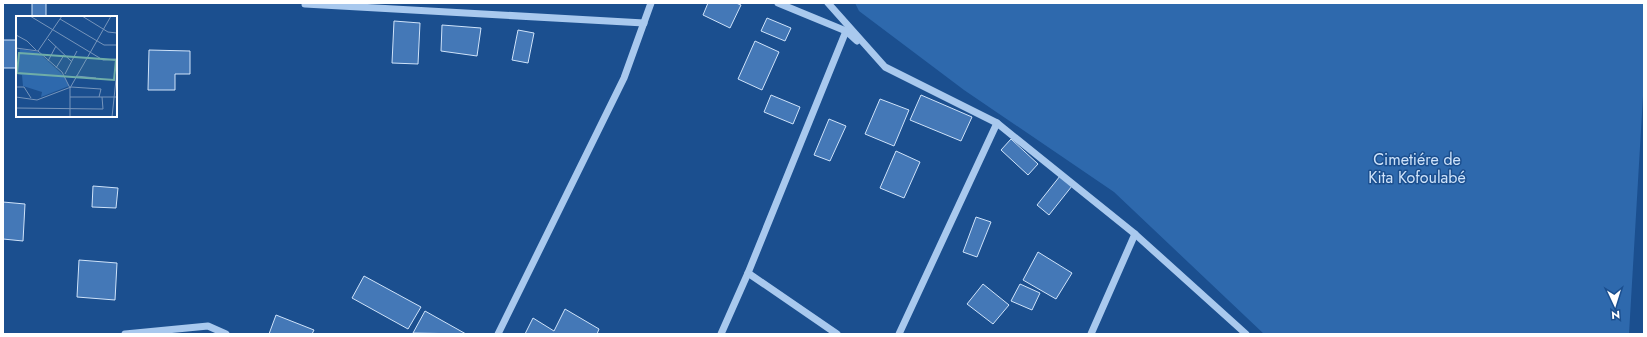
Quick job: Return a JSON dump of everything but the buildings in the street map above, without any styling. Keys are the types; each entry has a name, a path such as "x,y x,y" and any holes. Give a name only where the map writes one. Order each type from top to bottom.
{"street":[{"path":"498,334 624,78 651,3"},
{"path":"778,3 846,31 885,67 997,123 1135,234 1246,334"},
{"path":"828,3 885,67"},
{"path":"305,4 644,23"},
{"path":"721,334 748,273 846,31"},
{"path":"899,334 997,123"},
{"path":"1091,334 1135,234"},
{"path":"748,273 837,334"},
{"path":"125,334 208,326 226,334"}],"green space":[{"name":"Cimetiére de Kita Kofoulabé","path":"855,3 1644,3 1644,79 1629,334 1264,334 1114,192 964,90 859,11"}]}
